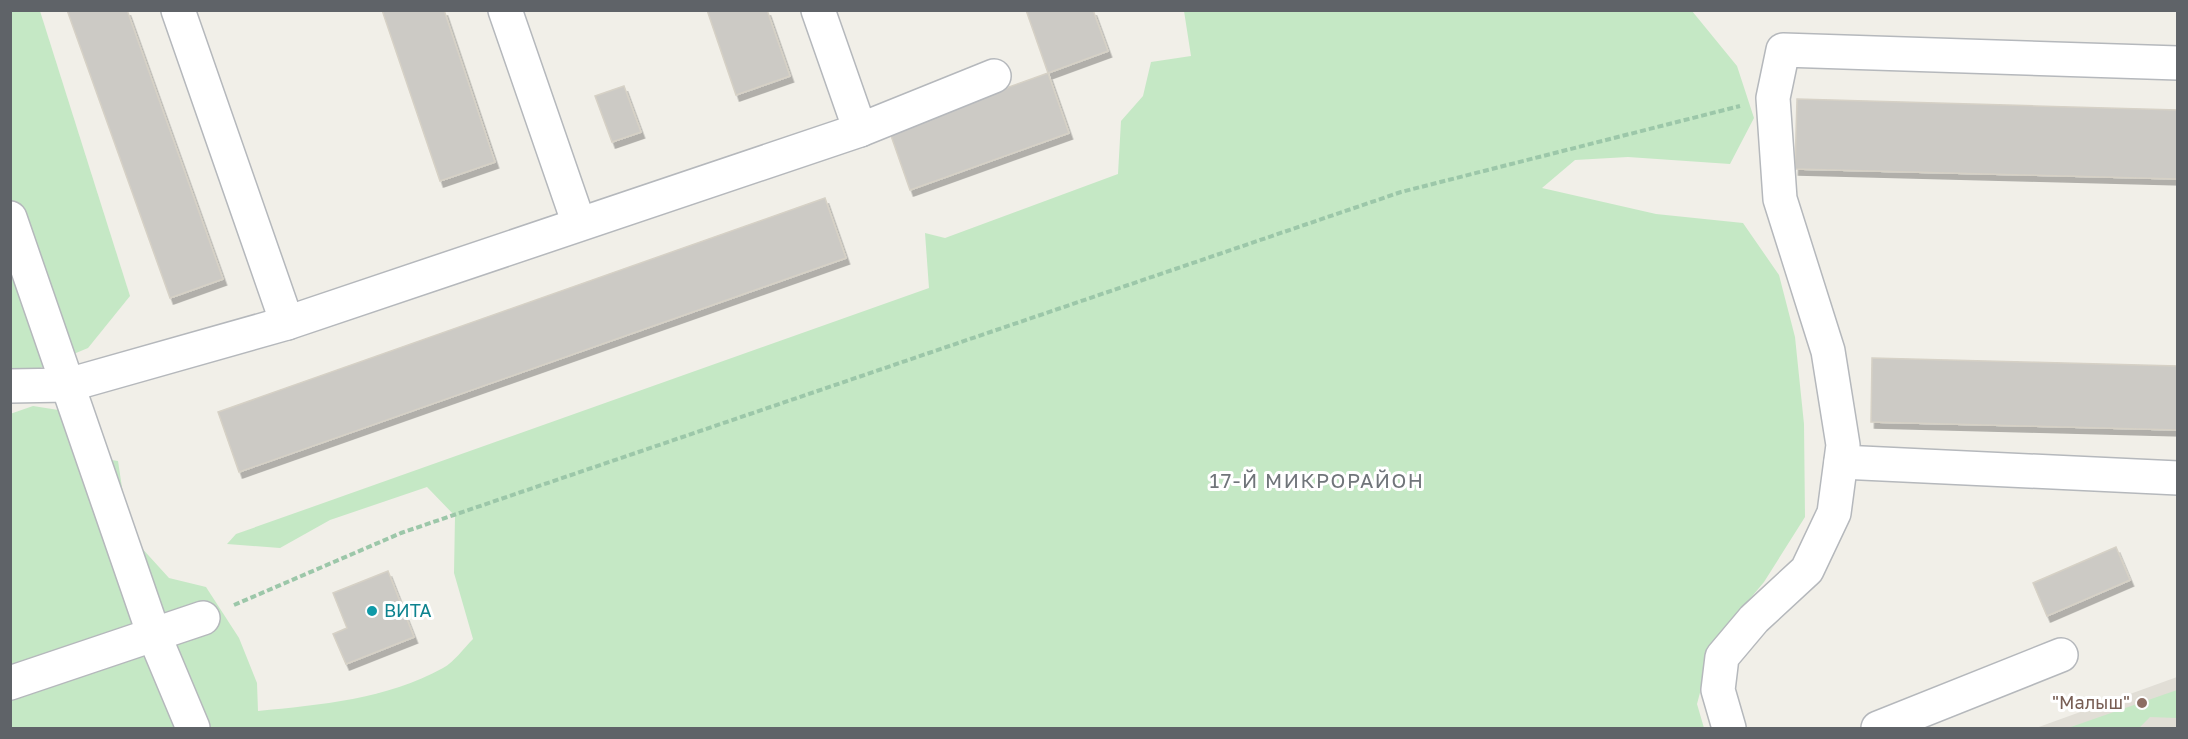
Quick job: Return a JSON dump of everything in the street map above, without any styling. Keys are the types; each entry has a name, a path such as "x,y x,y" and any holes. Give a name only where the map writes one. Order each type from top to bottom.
{"street":[{"path":"178,10 287,323"},
{"path":"505,10 579,224"},
{"path":"818,10 860,130"},
{"path":"1729,729 1718,690 1722,657 1754,619 1807,570 1834,513 1843,445 1828,351 1780,199 1773,98 1784,50 2178,63"},
{"path":"10,386 68,385 287,323 860,130 994,76"},
{"path":"10,218 154,635 193,729"},
{"path":"1841,462 2178,478"},
{"path":"10,683 203,618"},
{"path":"1878,729 2061,655"}],"path":[{"path":"203,618 401,533 1401,192 1773,98"}],"shaded area":[{"name":"\"Малыш\"","path":"2177,677 2177,728 2036,728"}],"green space":[{"path":"11,11 40,11 130,296 88,348 11,380"},
{"path":"1184,11 1692,11 1737,66 1754,118 1730,164 1628,157 1575,160 1542,188 1656,214 1743,223 1779,275 1795,337 1804,424 1805,517 1764,582 1713,643 1697,704 1704,728 11,728 10,414 33,406 71,412 86,456 118,461 129,534 169,578 206,587 239,638 257,683 258,711 353,699 399,687 443,668 455,659 473,639 454,573 455,516 427,487 330,520 280,548 227,544 236,534 929,288 925,233 945,238 1118,174 1121,121 1143,96 1151,62 1191,56"},
{"path":"2177,690 2177,718 2150,717 2139,728 2068,728"}],"building":[{"path":"67,10 127,10 223,279 170,298"},
{"path":"382,10 444,10 495,162 440,181"},
{"path":"707,10 767,10 790,76 736,95"},
{"path":"1026,10 1093,10 1108,51 1048,73"},
{"path":"1048,73 1069,133 910,190 889,130"},
{"path":"624,86 641,132 612,142 595,96"},
{"path":"1797,99 2178,110 2178,179 1795,169"},
{"path":"825,198 846,258 239,472 218,412"},
{"path":"1872,358 2178,366 2178,430 1871,422"},
{"path":"2116,547 2130,580 2047,616 2033,583"},
{"name":"ВИТА","path":"388,571 414,637 346,664 333,634 347,628 333,593"}],"place":[{"name":"ВИТА","path":"372,611"},
{"name":"\"Малыш\"","path":"2142,703"}],"district":[{"name":"17-Й МИКРОРАЙОН","path":"1317,481"}]}
